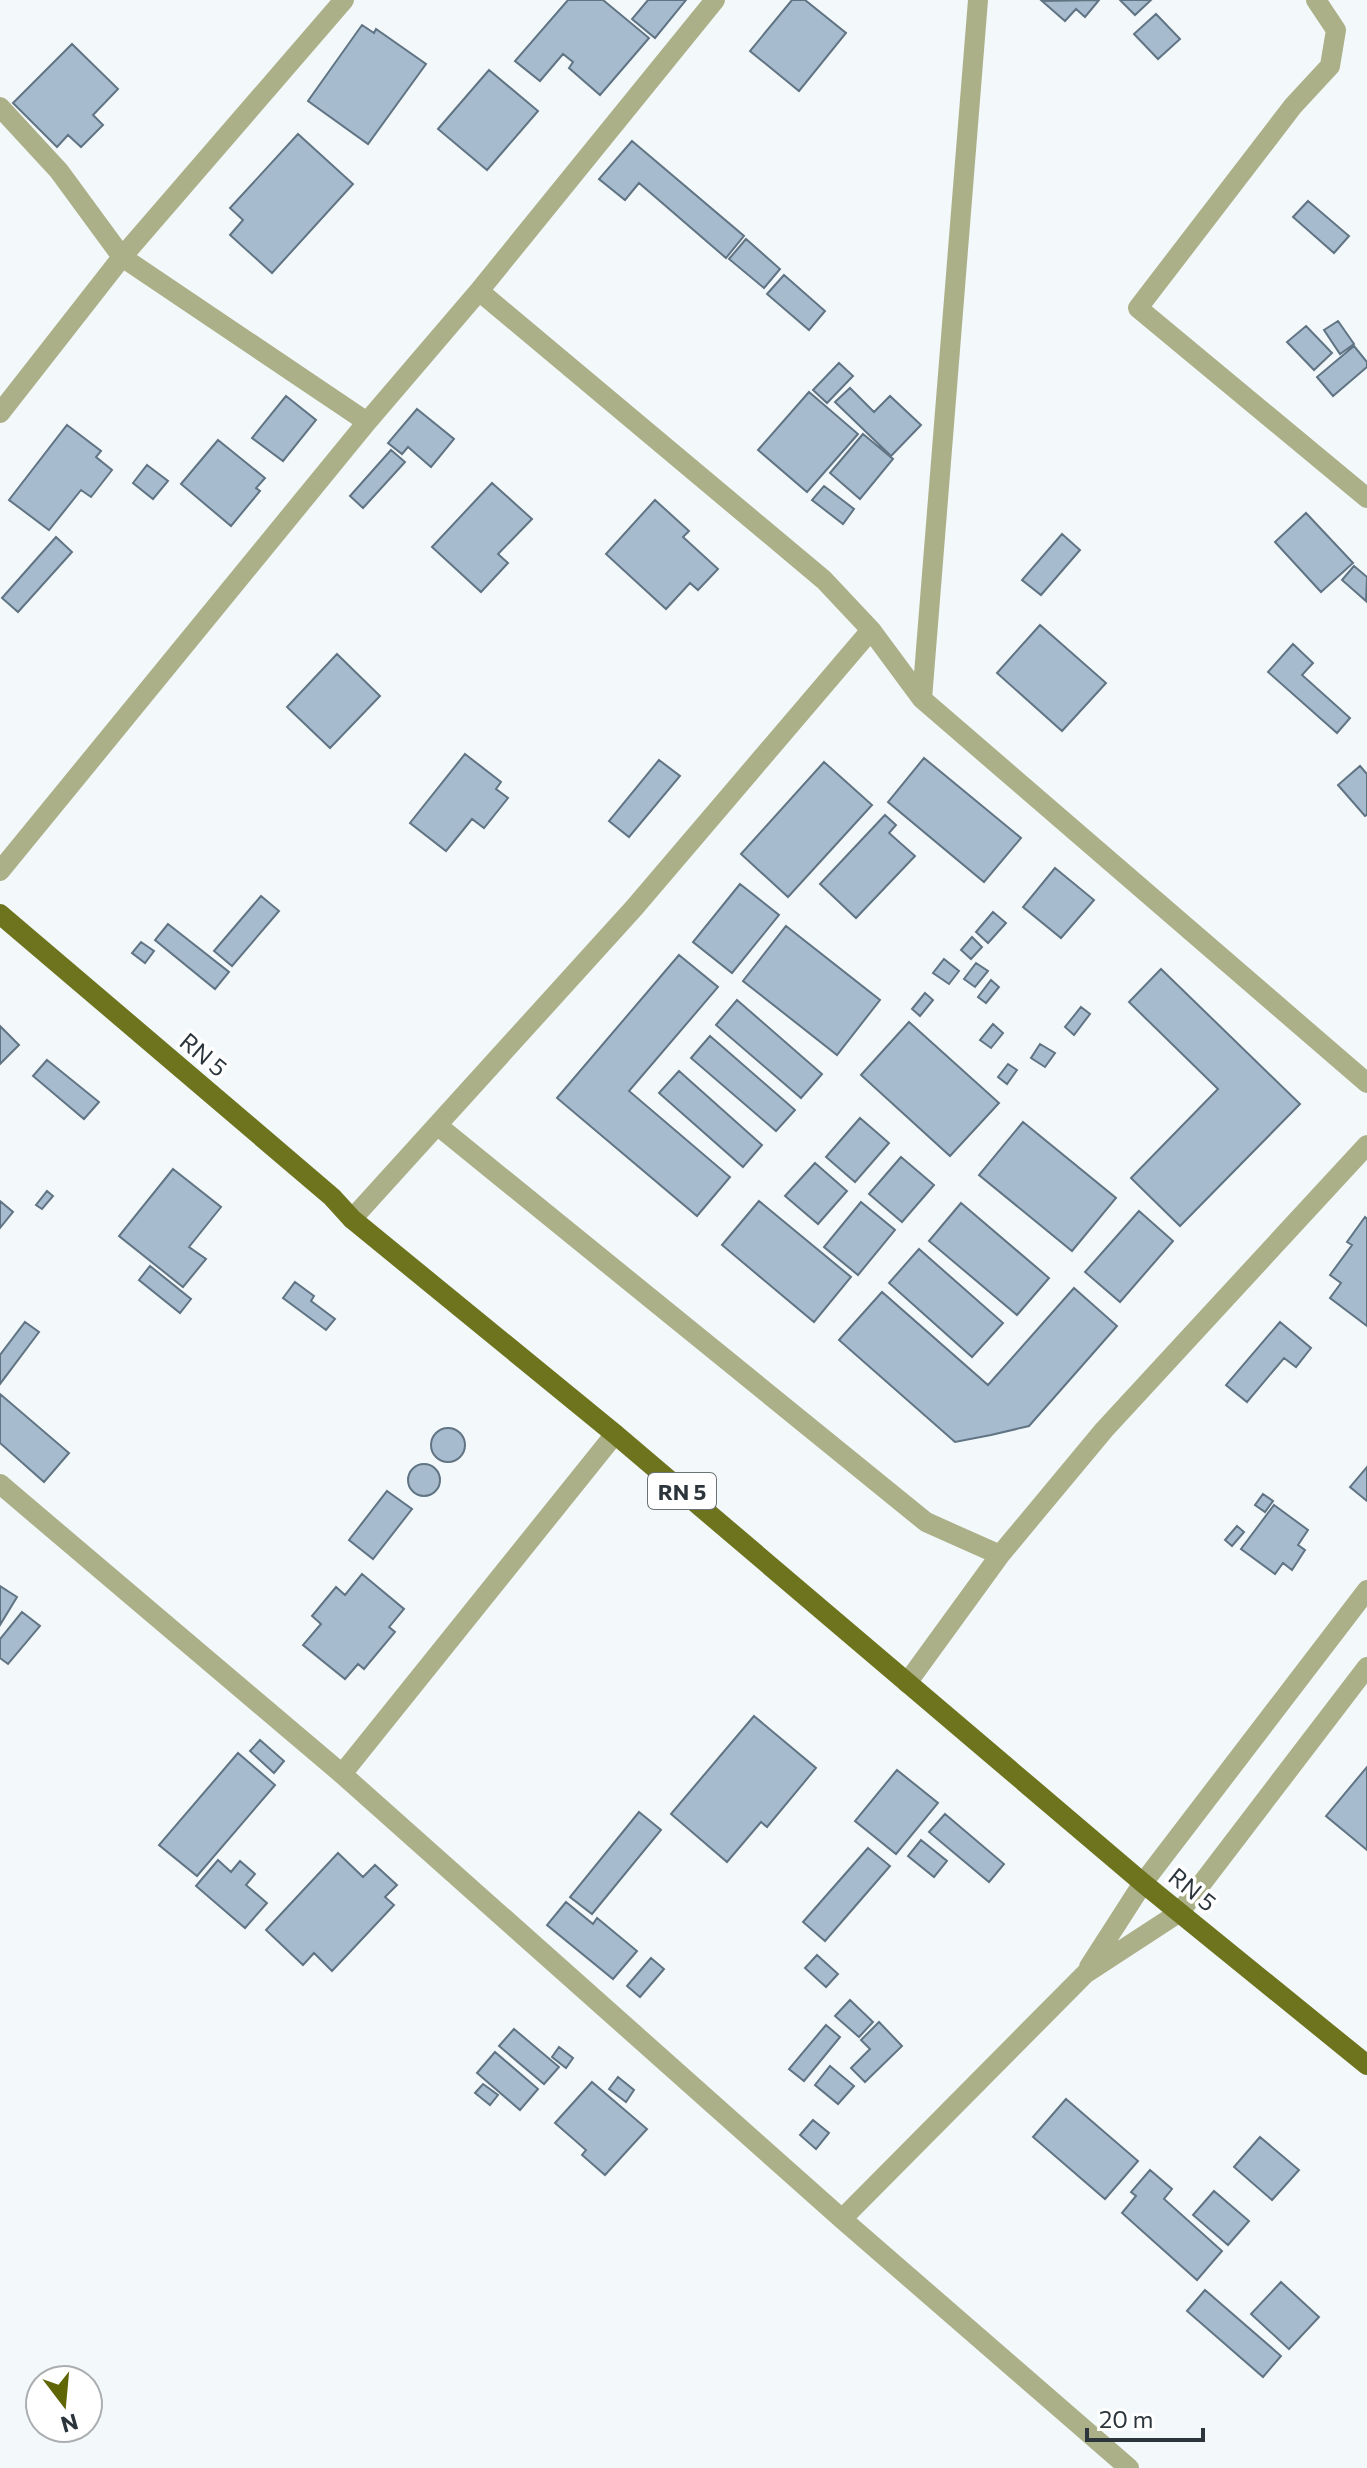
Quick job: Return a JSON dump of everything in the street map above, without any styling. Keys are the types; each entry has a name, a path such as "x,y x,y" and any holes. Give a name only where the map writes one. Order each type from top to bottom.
{"main road":[{"name":"RN 5","path":"0,914 332,1197 352,1219 615,1434 1143,1883 1367,2065"}],"street":[{"path":"0,413 122,257 344,0"},
{"path":"0,871 715,0"},
{"path":"922,699 978,0"},
{"path":"1316,0 1336,30 1330,66 1293,106 1138,308 1367,498"},
{"path":"0,107 59,171 122,257 367,422"},
{"path":"479,291 824,580 871,630 922,699 1367,1083"},
{"path":"352,1219 634,908 871,630"},
{"path":"437,1125 926,1522 1000,1555"},
{"path":"907,1683 1000,1555 1104,1430 1367,1145"},
{"path":"342,1774 615,1434"},
{"path":"0,1484 342,1774 842,2219 1129,2468"},
{"path":"1085,1974 1143,1883 1367,1590"},
{"path":"842,2219 1085,1974 1180,1912 1367,1667"}],"building":[{"path":"568,0 603,0 649,38 600,95 569,68 573,62 563,54 540,81 515,61"},
{"path":"648,0 686,0 655,38 632,19"},
{"path":"792,0 805,0 846,33 799,91 750,51"},
{"path":"1099,0 1085,17 1076,9 1065,21 1042,1"},
{"path":"1120,0 1151,0 1135,15"},
{"path":"1156,14 1180,39 1158,59 1134,34"},
{"path":"362,25 374,33 376,29 426,64 368,144 308,101"},
{"path":"72,44 118,89 93,115 103,125 81,147 68,135 57,147 13,103"},
{"path":"489,70 538,111 487,170 438,129"},
{"path":"298,134 353,184 272,273 230,235 243,220 230,208"},
{"path":"632,141 744,236 726,258 639,183 625,200 599,179"},
{"path":"1308,201 1349,236 1334,253 1293,217"},
{"path":"746,239 780,269 764,288 729,259"},
{"path":"784,275 825,311 809,330 767,294"},
{"path":"1338,321 1354,344 1340,354 1324,330"},
{"path":"1306,326 1332,353 1314,370 1287,342"},
{"path":"1354,346 1367,362 1367,367 1333,396 1317,377"},
{"path":"839,363 853,376 827,403 813,390"},
{"path":"850,388 874,412 890,396 921,425 891,456 835,402"},
{"path":"809,392 858,434 807,492 758,450"},
{"path":"286,396 316,420 283,461 252,438"},
{"path":"417,409 454,439 431,467 408,447 402,454 388,443"},
{"path":"67,425 101,451 96,457 112,470 91,497 81,490 49,530 9,500"},
{"path":"863,434 893,459 860,499 830,473"},
{"path":"218,440 265,478 256,488 260,491 231,526 181,484"},
{"path":"391,450 405,462 363,508 350,496"},
{"path":"147,465 168,481 153,499 133,483"},
{"path":"492,483 532,519 498,554 508,563 481,592 432,547"},
{"path":"824,486 854,509 843,524 812,500"},
{"path":"655,500 689,531 683,537 718,569 698,590 690,583 666,609 606,554"},
{"path":"1306,513 1353,563 1321,592 1275,542"},
{"path":"1062,534 1080,550 1041,595 1022,580"},
{"path":"56,537 72,552 18,612 2,598"},
{"path":"1354,566 1367,577 1366,601 1342,580"},
{"path":"1040,625 1106,683 1062,731 997,673"},
{"path":"1293,644 1313,663 1302,675 1350,718 1337,733 1268,672"},
{"path":"337,654 380,696 330,748 287,707"},
{"path":"465,754 501,782 496,789 508,798 484,828 472,819 446,851 410,823"},
{"path":"924,758 1021,838 984,882 888,802"},
{"path":"659,760 680,776 629,837 609,821"},
{"path":"824,762 872,805 788,897 741,854"},
{"path":"1360,766 1367,774 1365,816 1338,785"},
{"path":"885,815 896,825 889,833 915,856 856,918 820,884"},
{"path":"1055,868 1094,900 1061,938 1023,907"},
{"path":"740,884 779,915 732,973 693,942"},
{"path":"261,896 279,911 232,966 214,951"},
{"path":"993,912 1006,923 988,943 976,932"},
{"path":"168,924 229,972 215,989 155,940"},
{"path":"786,926 880,1000 837,1055 743,981"},
{"path":"972,937 982,947 971,959 961,950"},
{"path":"141,942 154,951 145,963 132,953"},
{"path":"679,955 718,987 629,1091 730,1177 697,1216 557,1098"},
{"path":"944,959 959,971 949,984 933,973"},
{"path":"976,963 988,971 975,987 964,979"},
{"path":"1161,969 1300,1104 1180,1226 1131,1178 1218,1089 1129,1002"},
{"path":"991,980 999,987 986,1003 978,997"},
{"path":"925,993 933,1000 920,1016 912,1009"},
{"path":"737,1000 822,1074 801,1098 716,1025"},
{"path":"1081,1007 1090,1014 1074,1035 1065,1027"},
{"path":"909,1022 999,1103 950,1156 861,1075"},
{"path":"993,1024 1003,1033 991,1048 980,1040"},
{"path":"0,1026 19,1045 0,1064"},
{"path":"710,1036 795,1110 776,1131 691,1058"},
{"path":"1040,1044 1055,1053 1045,1067 1031,1058"},
{"path":"47,1060 99,1102 84,1119 33,1076"},
{"path":"1008,1064 1017,1070 1007,1084 998,1077"},
{"path":"679,1071 762,1145 743,1167 659,1093"},
{"path":"860,1118 889,1143 855,1182 826,1157"},
{"path":"1023,1122 1116,1198 1072,1251 979,1175"},
{"path":"901,1157 934,1185 902,1222 869,1194"},
{"path":"815,1163 847,1191 818,1224 785,1196"},
{"path":"173,1169 221,1207 189,1247 206,1259 183,1287 119,1236"},
{"path":"47,1191 53,1196 42,1209 36,1205"},
{"path":"0,1201 13,1212 0,1228"},
{"path":"759,1201 851,1277 814,1322 722,1245"},
{"path":"861,1202 895,1230 858,1275 824,1247"},
{"path":"961,1203 1049,1278 1017,1315 929,1241"},
{"path":"1139,1211 1173,1241 1120,1302 1085,1272"},
{"path":"1365,1217 1367,1326 1330,1298 1341,1283 1330,1275 1352,1245 1347,1242"},
{"path":"919,1249 1003,1323 972,1357 889,1283"},
{"path":"150,1266 191,1299 180,1313 139,1280"},
{"path":"295,1282 314,1296 311,1301 335,1319 326,1330 283,1298"},
{"path":"1074,1288 1117,1326 1029,1426 991,1435 955,1442 839,1340 882,1292 988,1385"},
{"path":"25,1322 39,1332 0,1384 0,1355"},
{"path":"1280,1322 1311,1348 1296,1367 1284,1358 1247,1402 1226,1385"},
{"path":"0,1394 69,1453 44,1482 0,1443"},
{"path":"448,1428 460,1433 465,1445 460,1457 448,1462 436,1457 431,1445 436,1433"},
{"path":"424,1464 436,1468 440,1480 436,1492 424,1496 412,1492 408,1480 412,1468"},
{"path":"1367,1467 1367,1501 1350,1487"},
{"path":"387,1491 412,1509 373,1559 349,1540"},
{"path":"1263,1494 1273,1501 1265,1512 1255,1505"},
{"path":"1274,1505 1308,1530 1298,1545 1305,1550 1292,1570 1283,1563 1275,1574 1241,1549"},
{"path":"1237,1526 1244,1532 1232,1546 1225,1540"},
{"path":"362,1574 404,1609 389,1627 395,1632 364,1669 358,1664 345,1679 303,1645 321,1624 312,1616 336,1587 345,1595"},
{"path":"0,1586 17,1597 0,1625"},
{"path":"22,1612 40,1626 8,1664 0,1658 0,1639"},
{"path":"754,1716 816,1768 767,1827 761,1822 727,1862 671,1814"},
{"path":"260,1740 284,1761 274,1773 250,1751"},
{"path":"238,1753 275,1785 197,1876 159,1845"},
{"path":"1367,1767 1367,1850 1326,1816"},
{"path":"897,1770 938,1803 896,1854 855,1821"},
{"path":"639,1812 661,1830 592,1914 570,1897"},
{"path":"945,1814 1004,1864 989,1882 929,1832"},
{"path":"921,1840 947,1861 934,1877 908,1856"},
{"path":"868,1848 890,1866 825,1941 803,1922"},
{"path":"338,1853 363,1877 375,1865 397,1885 385,1897 394,1905 332,1971 314,1953 303,1965 266,1930"},
{"path":"218,1860 231,1872 240,1861 255,1874 246,1885 267,1903 245,1928 196,1886"},
{"path":"566,1902 593,1924 597,1918 637,1951 613,1979 547,1925"},
{"path":"817,1955 838,1974 826,1987 805,1968"},
{"path":"651,1958 664,1969 640,1997 627,1986"},
{"path":"850,2000 873,2022 859,2037 835,2016"},
{"path":"879,2022 902,2046 865,2082 851,2068 870,2049 861,2040"},
{"path":"826,2025 840,2037 804,2081 789,2069"},
{"path":"514,2029 559,2067 544,2084 499,2046"},
{"path":"559,2047 573,2058 566,2068 552,2057"},
{"path":"495,2052 538,2089 520,2110 477,2073"},
{"path":"830,2066 854,2086 838,2104 815,2085"},
{"path":"618,2077 634,2090 626,2102 609,2089"},
{"path":"592,2082 647,2129 605,2175 582,2155 586,2150 555,2123"},
{"path":"483,2084 498,2095 490,2105 475,2093"},
{"path":"1066,2099 1138,2161 1105,2199 1033,2137"},
{"path":"813,2120 829,2133 816,2149 800,2135"},
{"path":"1260,2137 1299,2170 1272,2200 1234,2167"},
{"path":"1150,2170 1172,2189 1164,2199 1222,2251 1197,2280 1122,2213 1136,2196 1131,2192"},
{"path":"1214,2191 1249,2221 1228,2245 1193,2215"},
{"path":"1281,2282 1319,2317 1289,2349 1251,2314"},
{"path":"1205,2290 1281,2356 1263,2377 1187,2311"}]}
